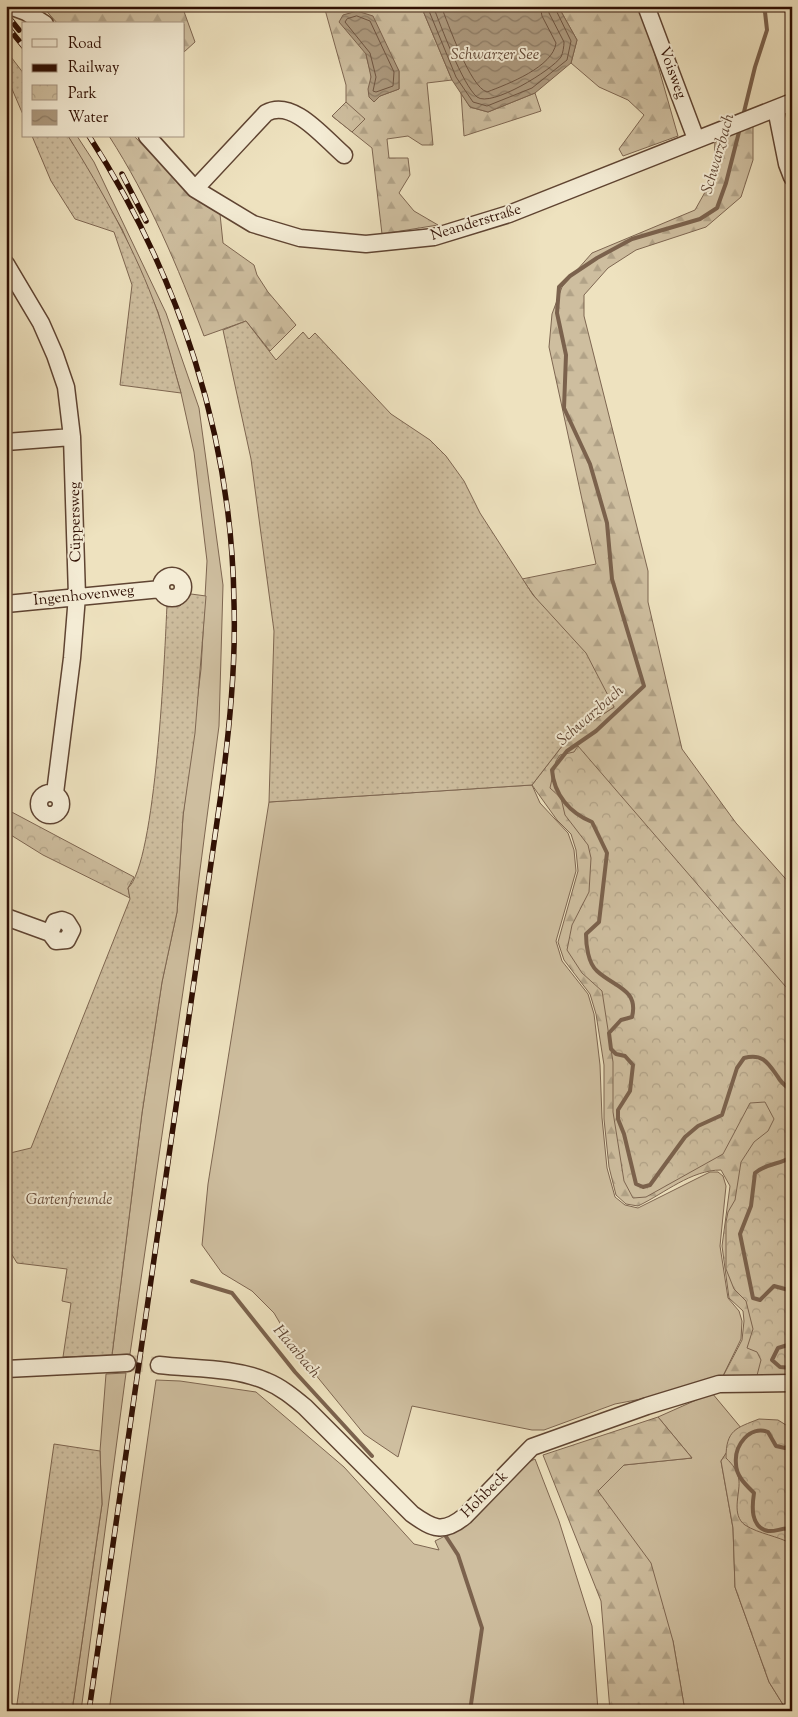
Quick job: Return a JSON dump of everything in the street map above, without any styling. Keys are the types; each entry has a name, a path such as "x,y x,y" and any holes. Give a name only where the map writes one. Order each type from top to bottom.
{"street":[{"name":"Voisweg","path":"646,6 696,139"},
{"path":"13,7 41,22"},
{"name":"Neanderstraße","path":"149,138 195,190 253,224 300,238 366,244 434,237 509,214 792,102"},
{"path":"195,190 266,113 279,108 294,112 344,155"},
{"path":"776,109 787,164 792,177"},
{"name":"Cüppersweg","path":"6,264 41,323 55,355 66,387 72,437 77,596 72,658 55,793"},
{"path":"6,442 72,437"},
{"name":"Ingenhovenweg","path":"6,604 161,588"},
{"path":"8,921 50,933"},
{"path":"6,1369 127,1363"},
{"name":"Hohbeck","path":"159,1366 231,1372 265,1380 305,1407 412,1514 432,1527 442,1528 454,1525 465,1516 532,1447 647,1406 718,1384 792,1383"}],"green space":[{"path":"42,6 182,6 195,42 185,51 185,22 56,22"},
{"path":"324,6 421,6 452,80 427,83 433,145 422,145 408,136 387,139 389,158 408,158 410,175 399,193 414,211 438,225 382,234 372,148 332,116 346,102 346,85","holes":["387,49 399,71 399,89 380,96 374,102 369,95 371,75 366,54"]},
{"path":"558,6 641,6 678,136 623,156 619,149 644,115 628,100 599,87 571,63 577,40"},
{"path":"8,53 22,71 22,112 6,75 6,54"},
{"path":"461,93 470,107 488,112 535,93 541,111 464,136"},
{"path":"346,102 365,119 352,132 332,116"},
{"path":"753,126 753,160 741,197 706,227 636,250 608,268 584,295 584,316 648,571 648,602 682,749 736,823 792,886 792,1383 719,1384 742,1340 744,1321 743,1311 729,1298 722,1246 730,1186 721,1170 710,1171 689,1178 638,1206 626,1204 616,1195 609,1167 604,1119 604,1065 596,1014 590,994 564,960 558,942 578,871 576,850 571,834 557,820 532,785 569,737 614,707 522,579 596,564 549,347 552,314 562,287 592,253 695,210 709,185 714,167 715,139"},
{"path":"33,138 69,138 118,222 140,267 161,323 181,393 120,385 132,285 114,232 75,219 51,181"},
{"path":"69,138 78,138 94,162 166,313 199,408 223,585 219,726 193,923 130,1354 112,1355 142,1113 162,982 177,912 183,816 201,669 207,561 194,452 181,393 158,312 122,229"},
{"path":"110,138 136,138 190,194 220,214 223,243 254,265 257,275 268,292 296,325 270,351 246,321 204,336 162,233 124,160"},
{"path":"246,321 276,360 303,332 309,339 315,333 391,414 430,440 446,456 464,481 480,513 533,595 586,653 614,707 569,737 532,785 269,802 274,631 251,459 223,330"},
{"name":"Gartenfreunde","path":"191,594 206,596 195,733 183,816 177,912 162,982 142,1113 112,1355 63,1357 71,1303 62,1301 67,1269 17,1263 6,1245 6,1154 31,1148 130,899 128,888 138,871 146,840 152,800 161,708 167,604 180,606"},
{"path":"578,746 792,994 792,1387 755,1383 761,1360 757,1352 747,1348 753,1329 746,1301 734,1289 726,1269 726,1222 728,1212 735,1200 741,1162 754,1142 768,1131 774,1119 765,1102 750,1103 723,1154 646,1197 633,1198 624,1181 613,1112 613,1062 602,991 582,973 567,950 572,925 589,892 591,858 588,845 565,815 561,798 550,788 556,761 560,755 574,752"},
{"path":"532,785 540,803 568,833 574,850 576,871 556,941 562,961 588,994 594,1014 600,1065 602,1118 607,1168 615,1197 625,1205 638,1208 710,1172 718,1172 723,1176 726,1186 720,1246 728,1298 739,1311 742,1321 741,1339 719,1384 615,1404 544,1430 532,1430 412,1406 398,1457 364,1434 297,1352 274,1313 252,1291 222,1273 202,1245 208,1184 269,802"},
{"path":"6,809 134,877 128,888 130,898 43,855 6,832"},
{"path":"126,1373 81,1711 72,1711 102,1504 100,1451 106,1374"},
{"path":"156,1380 180,1381 256,1392 344,1467 414,1544 439,1550 435,1541 459,1529 518,1467 535,1459 559,1521 592,1626 598,1711 109,1711"},
{"path":"712,1393 742,1429 721,1461 733,1528 735,1587 769,1682 787,1711 685,1711 673,1641 598,1491 624,1465 692,1458 658,1417"},
{"path":"658,1417 692,1458 624,1465 598,1491 651,1563 673,1641 685,1711 610,1711 601,1601 543,1455"},
{"path":"759,1419 778,1420 786,1425 792,1423 792,1544 750,1528 738,1516 738,1474 726,1458 726,1449 730,1436 734,1431"},
{"path":"792,1425 792,1711 787,1711 769,1682 735,1587 733,1528 721,1461 742,1429"},
{"path":"54,1444 100,1451 102,1504 72,1711 16,1711"}],"water":[{"name":"Schwarzer See","path":"421,6 558,6 577,40 571,63 535,93 488,112 470,107 452,80"},
{"path":"357,11 373,16 399,71 399,89 380,96 374,102 369,97 368,89 371,77 366,54 339,22 343,15"}],"waterway":[{"name":"Schwarzbach","path":"743,116 755,67 767,30 765,12 760,6"},
{"name":"Schwarzbach","path":"740,128 726,183 717,208 700,219 632,239 597,258 570,276 559,287 557,313 566,355 564,408 590,464 607,523 612,579 644,686 596,731 567,751 552,770 553,779 564,802 577,814 592,822 607,853 599,922 586,934 586,943 594,968 624,990 632,1000 632,1017 621,1020 609,1033 611,1049 616,1054 625,1056 633,1065 630,1091 618,1110 618,1119 624,1134 636,1184 643,1187 650,1185 685,1137 698,1126 722,1115 737,1068 744,1058 756,1057 764,1060 784,1085 792,1091"},
{"name":"Schwarzbach","path":"792,1156 784,1161 760,1169 755,1173 751,1206 740,1234 753,1298 760,1300 774,1286 792,1291"},
{"name":"Haarbach","path":"192,1281 232,1293 295,1372 372,1456"},
{"name":"Schwarzbach","path":"792,1341 791,1344 778,1348 772,1360 780,1367 792,1368"},
{"name":"Schwarzbach","path":"792,1444 785,1448 776,1446 768,1432 755,1431 744,1438 736,1457 736,1468 754,1493 754,1515 758,1525 768,1531 792,1529"},
{"name":"Haarbach","path":"445,1535 458,1555 482,1628 470,1711"}],"tunnel":[{"path":"127,1363 159,1365"}],"railway":[{"path":"6,14 19,30"},
{"path":"6,25 22,45"},
{"path":"89,1711 221,794 227,747 234,651 231,541 223,480 211,419 194,359 174,301 149,244 121,189 90,138"},
{"path":"122,174 146,221"}]}
